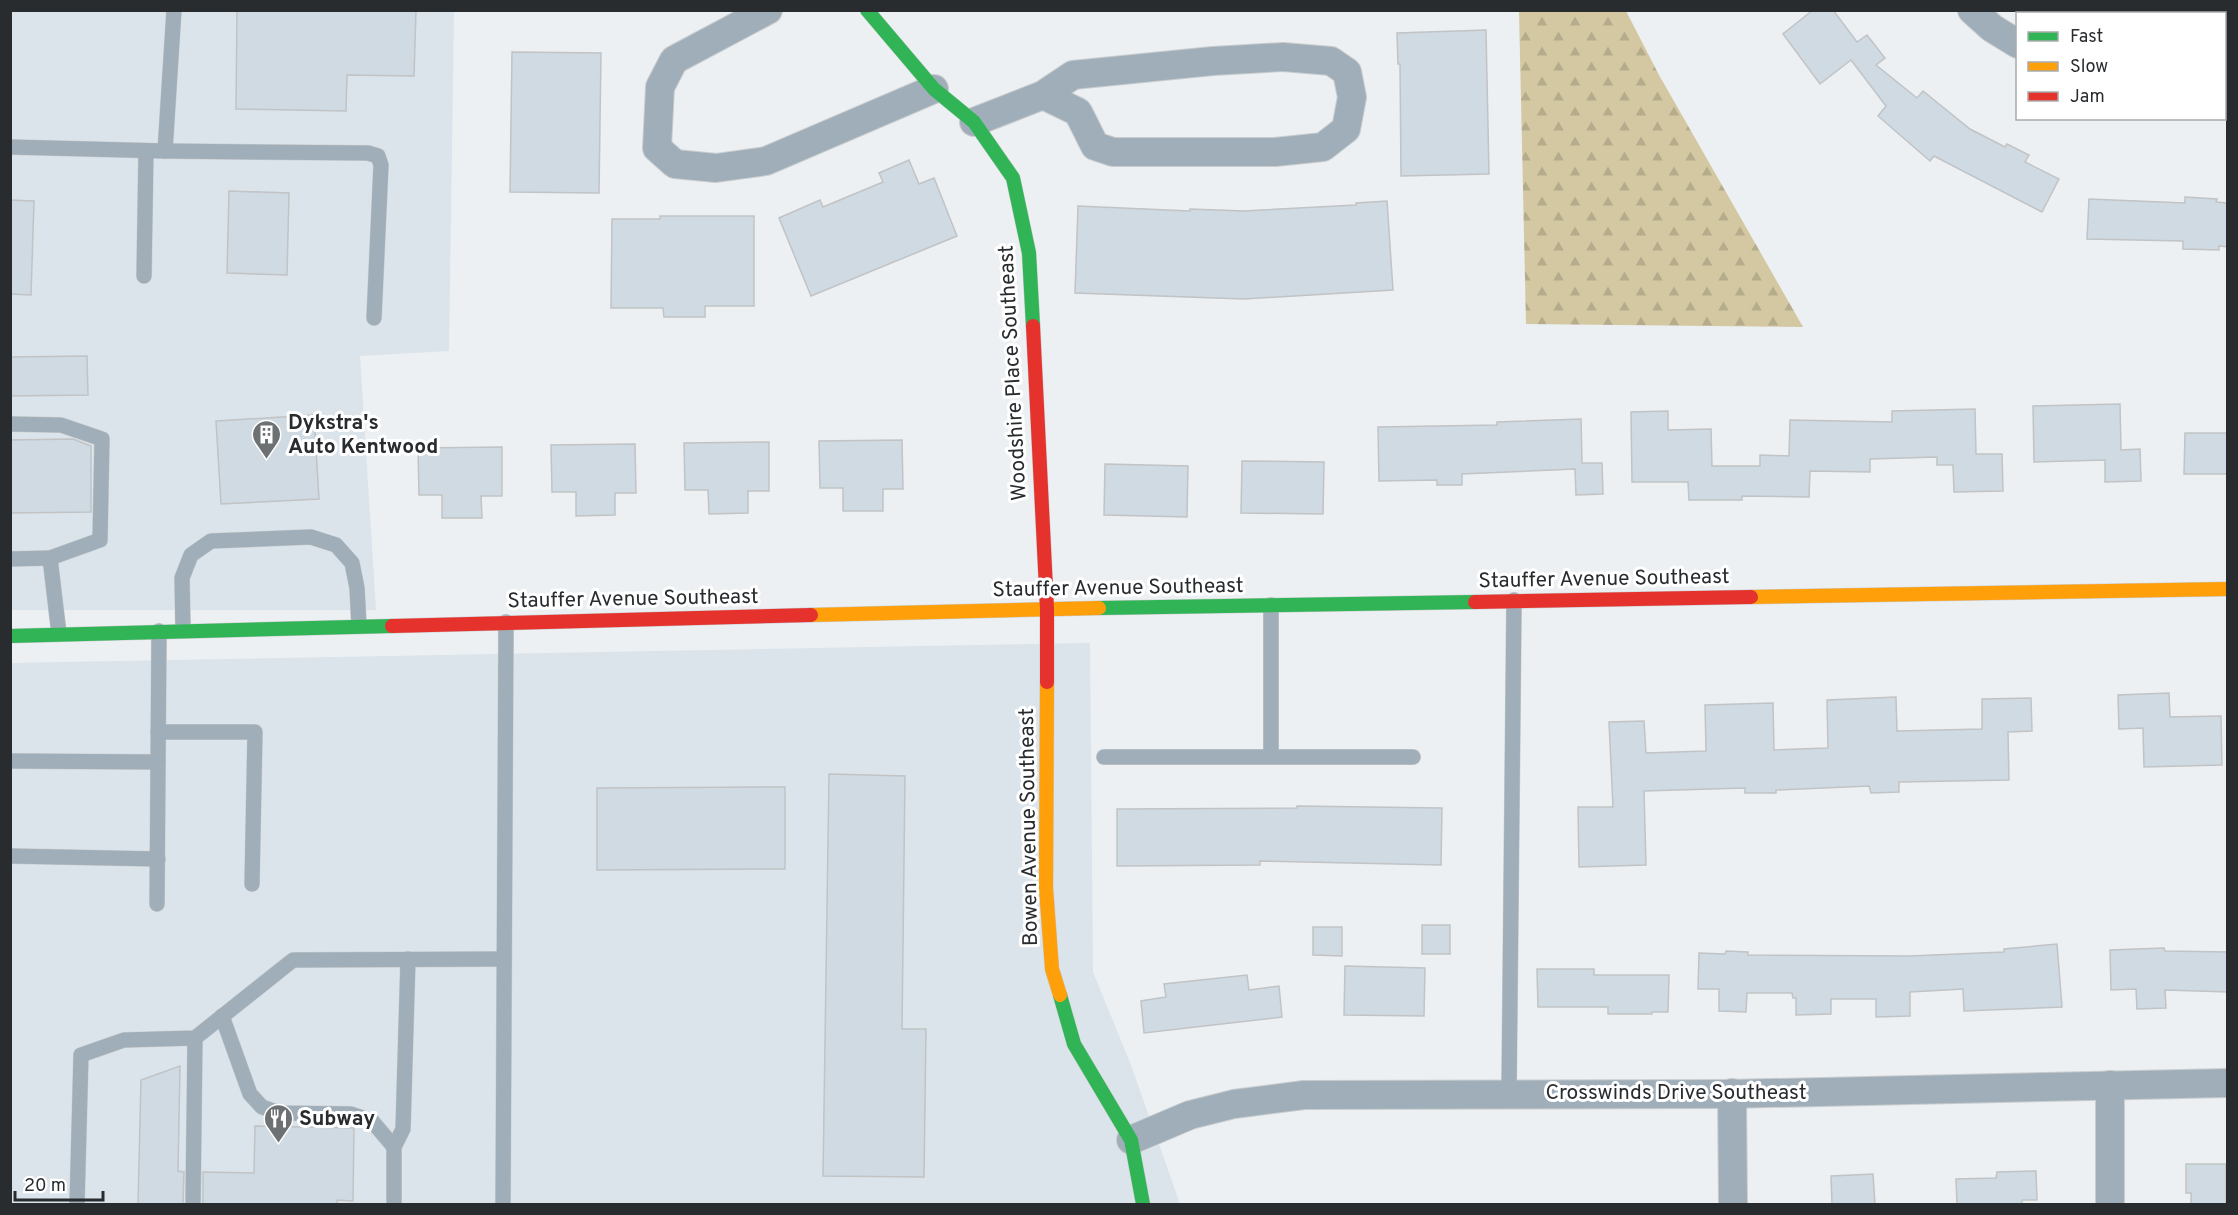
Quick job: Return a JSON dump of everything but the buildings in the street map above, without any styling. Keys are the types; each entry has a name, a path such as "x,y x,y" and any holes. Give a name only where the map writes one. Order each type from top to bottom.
{"street":[{"path":"768,10 674,60 660,87 657,148 675,164 716,168 766,161 934,88"},
{"name":"Woodshire Place Southeast","path":"867,10 934,88 974,122 1013,178 1029,253 1047,609"},
{"path":"1972,10 1992,28 2016,43"},
{"path":"974,122 1043,95 1073,75 1213,61 1282,57 1331,61 1347,72 1352,97 1346,129 1323,147 1275,152 1113,152 1095,146 1078,112 1043,95"},
{"name":"Stauffer Avenue Southeast","path":"10,636 1047,609 2228,589"},
{"name":"Bowen Avenue Southeast","path":"1047,609 1046,888 1052,969 1074,1044 1131,1140 1143,1204"},
{"name":"Crosswinds Drive Southeast","path":"1131,1140 1190,1115 1234,1104 1304,1095 1732,1094 2228,1083"},
{"path":"2110,1085 2110,1204"},
{"path":"1732,1094 1733,1204"}],"lane":[{"path":"165,151 174,10"},
{"path":"10,147 368,153 378,156 381,165 374,318"},
{"path":"144,276 146,151"},
{"path":"10,424 61,425 102,439 100,540 50,558 10,559"},
{"path":"183,630 182,578 191,555 211,541 311,537 336,545 352,562 357,588 359,626"},
{"path":"50,558 59,634"},
{"path":"1509,1094 1514,600"},
{"path":"1271,605 1271,756"},
{"path":"503,1204 506,622"},
{"path":"158,904 159,631"},
{"path":"159,732 255,732 252,884"},
{"path":"1104,757 1413,757"},
{"path":"10,761 158,762"},
{"path":"10,856 158,858"},
{"path":"393,1204 394,1147 403,1130 408,959"},
{"path":"77,1204 81,1054 124,1040 195,1038 293,960 504,959"},
{"path":"222,1016 250,1094 262,1107 280,1113 351,1114 372,1121 394,1147"},
{"path":"193,1204 195,1038"}],"shaded area":[{"path":"11,11 454,11 449,351 360,356 376,610 11,610"},
{"path":"1090,643 1093,972 1131,1065 1180,1204 11,1204 10,663"}],"green space":[{"path":"1519,11 1626,11 1659,75 1803,327 1526,324"}],"traffic: fast":[{"path":"867,10 934,89 974,122 1013,178 1029,253 1033,326"},
{"path":"1099,608 1475,602"},
{"path":"10,636 392,626"},
{"path":"1060,995 1074,1044 1131,1140 1143,1204"}],"traffic: slow":[{"path":"1751,597 2228,589"},
{"path":"811,615 1099,608"},
{"path":"1047,682 1046,888 1052,969 1060,995"}],"traffic: jam":[{"path":"1033,326 1047,609 1047,682"},
{"path":"1475,602 1751,597"},
{"path":"392,626 811,615"}],"place":[{"name":"Dykstra's Auto Kentwood","path":"267,460"},
{"name":"Subway","path":"278,1144"}]}
